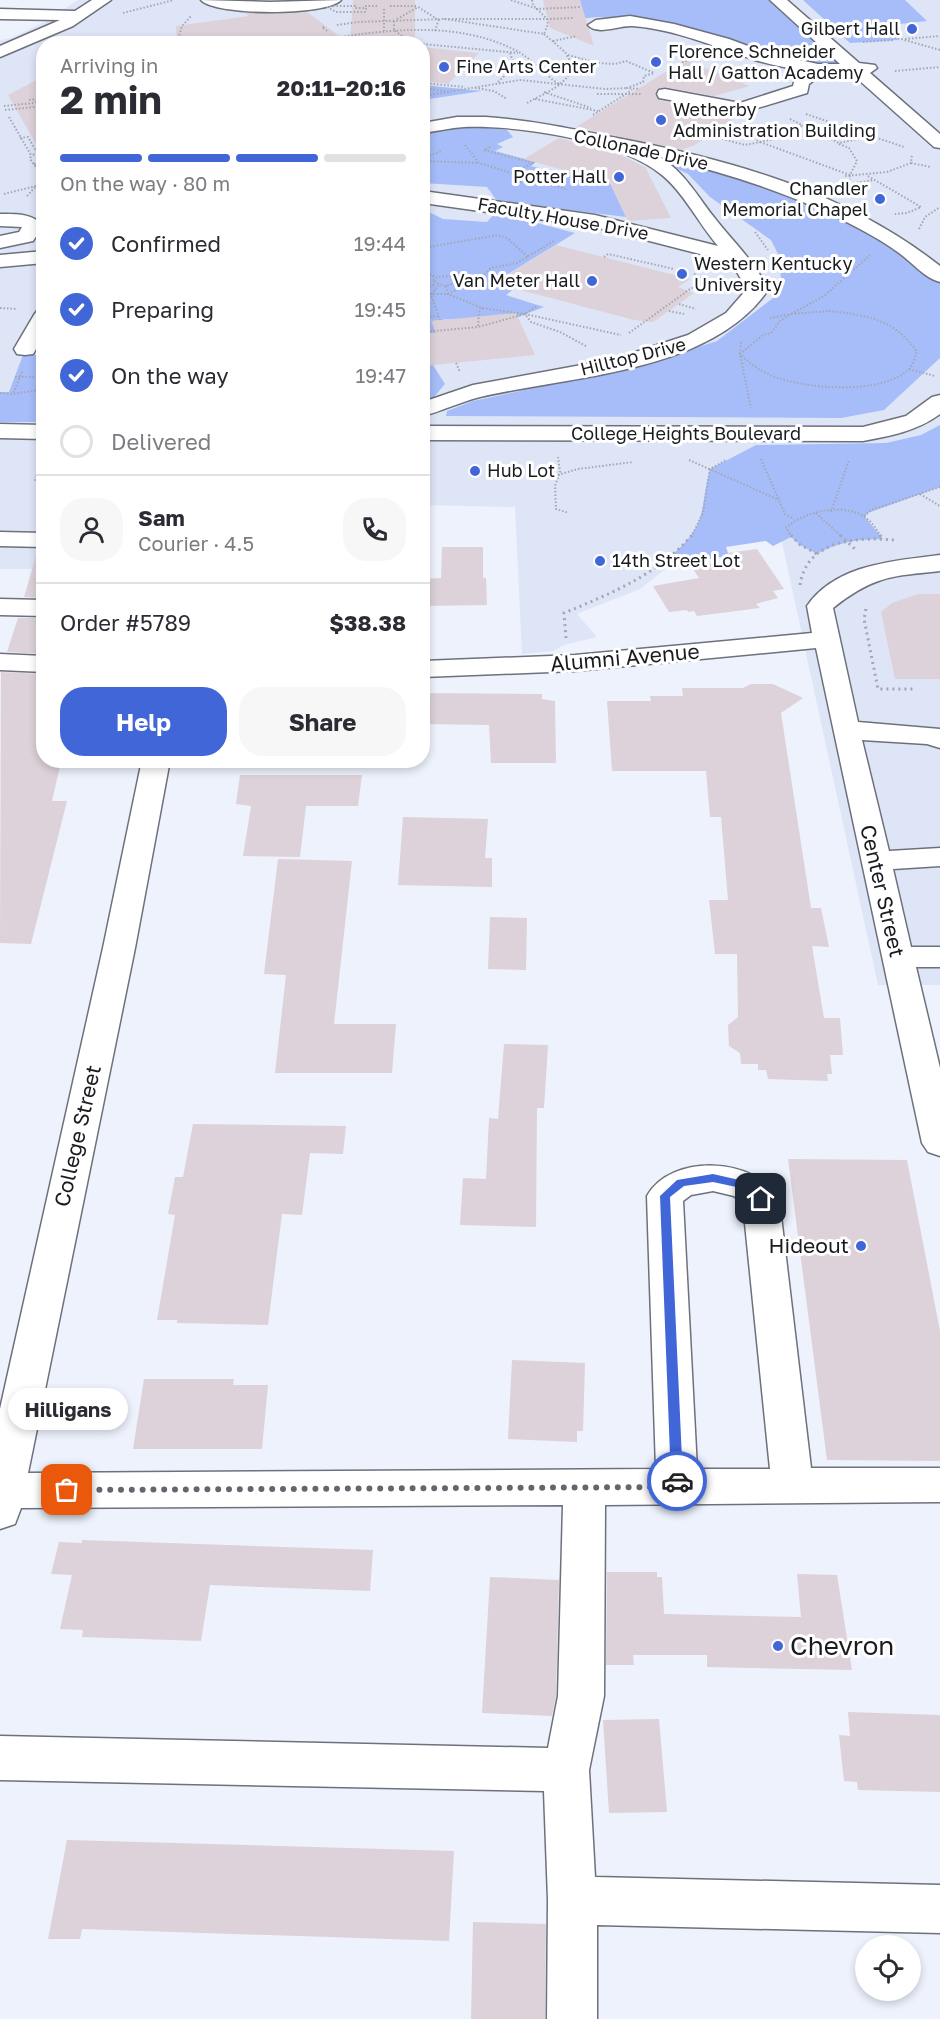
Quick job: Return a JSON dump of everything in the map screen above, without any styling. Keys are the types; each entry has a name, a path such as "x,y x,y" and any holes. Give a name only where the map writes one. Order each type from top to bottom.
{"street":[{"path":"41,36 79,16 103,0"},
{"path":"208,0 214,4 238,7 317,4 333,0"},
{"path":"778,0 940,127"},
{"path":"794,0 940,142"},
{"path":"0,14 79,16"},
{"path":"596,25 613,21 630,21 668,27 723,42 762,57 818,69 862,68"},
{"path":"0,52 36,38"},
{"path":"665,94 741,108 801,89 801,82 818,69"},
{"name":"Collonade Drive","path":"430,127 468,122 499,124 660,150 762,180 819,202 896,241 915,253 940,276"},
{"name":"Hilltop Drive","path":"430,406 473,392 618,365 696,340 733,317 758,290 746,266 704,218 685,187 665,169 640,154 612,142"},
{"name":"Faculty House Drive","path":"430,198 594,221 737,257"},
{"path":"0,220 20,220 33,226 26,237 0,242"},
{"path":"0,261 36,258"},
{"path":"25,349 36,329"},
{"name":"College Heights Boulevard","path":"430,433 863,434 900,428 921,419 940,402"},
{"path":"0,431 36,432"},
{"path":"0,539 36,540"},
{"name":"Center Street","path":"940,563 880,570 845,586 820,606 940,1143"},
{"path":"0,607 36,608"},
{"name":"Alumni Avenue","path":"430,669 484,669 827,639"},
{"path":"0,662 36,664"},
{"path":"846,730 934,736 940,740"},
{"name":"College Street","path":"1,1498 108,1003 154,768"},
{"path":"876,861 940,857"},
{"path":"897,957 940,957"},
{"path":"677,1487 665,1196 681,1183 713,1178 745,1185 761,1199 792,1486"},
{"path":"1,1498 584,1487 940,1485"},
{"path":"572,2019 572,1900 566,1770 581,1696 584,1487"},
{"path":"0,1758 566,1770"},
{"path":"572,1900 940,1909"}],"path":[{"path":"418,0 418,6"},
{"path":"511,0 541,11"},
{"path":"532,0 533,5 547,19 548,24 544,34"},
{"path":"355,6 378,6"},
{"path":"390,6 418,6 438,19"},
{"path":"395,21 418,6"},
{"path":"384,9 384,31"},
{"path":"435,31 438,19"},
{"path":"327,31 321,27 438,19 562,19 548,24"},
{"path":"445,19 544,34 568,55 573,66 572,75 559,84"},
{"path":"179,36 187,21"},
{"path":"394,30 395,21"},
{"path":"394,30 402,36"},
{"path":"348,36 394,30 474,35 507,46 524,55 559,84"},
{"path":"860,43 940,36"},
{"path":"430,45 524,55"},
{"path":"494,84 508,75 514,67 507,46"},
{"path":"568,55 597,63"},
{"path":"573,66 597,63 615,64 626,61 654,73 644,76 643,82"},
{"path":"886,72 940,67"},
{"path":"430,95 520,80 605,89 627,88"},
{"path":"430,89 451,91"},
{"path":"590,117 633,89"},
{"path":"544,92 576,101 594,110"},
{"path":"597,94 647,95"},
{"path":"29,100 36,99"},
{"path":"534,99 600,111"},
{"path":"36,102 3,104 6,111 36,107"},
{"path":"803,113 907,149"},
{"path":"9,117 36,167"},
{"path":"712,136 745,146 779,138 792,129 803,126 849,148 857,161 850,175 850,184"},
{"path":"704,141 723,128"},
{"path":"779,138 769,134 749,134 772,148 798,155 850,175"},
{"path":"839,143 872,136"},
{"path":"20,138 28,137 36,151"},
{"path":"464,143 479,163"},
{"path":"494,145 484,150 533,163 511,173"},
{"path":"793,154 802,152 798,155"},
{"path":"845,176 865,175 907,165 913,160 910,152"},
{"path":"31,155 36,154"},
{"path":"430,161 479,163 571,191"},
{"path":"528,179 546,170"},
{"path":"547,184 567,173 581,176"},
{"path":"865,175 932,211"},
{"path":"0,195 36,186"},
{"path":"740,354 763,335 771,333 772,328 791,313 831,291 866,256 921,228 925,217 940,207"},
{"path":"893,214 924,208"},
{"path":"430,247 498,235 507,238 528,257"},
{"path":"431,295 448,294 482,277 491,268 515,264 556,240"},
{"path":"604,257 608,254 666,269 677,268"},
{"path":"430,274 456,279 482,277"},
{"path":"437,277 433,281 437,285"},
{"path":"430,287 454,284 456,279"},
{"path":"448,294 482,308 525,314 624,336 690,289 709,281"},
{"path":"431,295 437,285"},
{"path":"446,286 448,294"},
{"path":"430,317 439,318 431,295"},
{"path":"430,331 478,327 525,314 537,306"},
{"path":"478,327 479,312 482,308"},
{"path":"740,354 753,366 774,377 819,387 866,386 892,379 909,369 916,358 917,352 911,340 896,328 874,319 848,313 819,311 791,313 766,320"},
{"path":"525,314 531,322 560,332 591,348"},
{"path":"742,339 740,354 752,415"},
{"path":"909,369 935,376"},
{"path":"15,377 36,376"},
{"path":"13,394 20,377"},
{"path":"0,395 36,390"},
{"path":"757,450 785,514 795,519"},
{"path":"558,454 559,475 555,486 556,509 569,513"},
{"path":"831,512 851,456"},
{"path":"682,457 779,500"},
{"path":"710,469 728,459"},
{"path":"530,477 559,475 578,469 633,462"},
{"path":"566,645 564,613 619,591 653,571 685,544 697,529 703,515 710,469"},
{"path":"864,516 871,510 940,487"},
{"path":"920,494 940,506"},
{"path":"817,554 791,537 786,528 795,519 816,513 831,512 864,516 882,539"},
{"path":"816,513 846,542"},
{"path":"868,606 864,620 878,689 913,689"}],"shaded area":[{"name":"Western Kentucky University","path":"78,0 940,0 940,985 878,985 781,538 701,541 640,589 577,614 597,637 564,645 553,651 522,654 515,507 430,505 430,36 36,36 36,569 0,569 0,40 11,38 46,21"},
{"path":"580,0 777,0 840,62 820,66 632,19 597,17 570,20 581,5"},
{"path":"803,0 905,0 927,21 882,26 899,40 850,43"},
{"path":"430,86 482,91 430,99"},
{"path":"465,126 507,130 513,137 497,144 503,147 495,151 536,162 531,166 562,174 568,171 610,183 626,217 497,201 487,187 430,183 430,132"},
{"path":"629,145 774,188 867,228 913,256 940,282 940,358 884,410 841,418 446,416 447,411 473,401 639,366 717,341 773,298 781,279 779,256 771,240 710,197 688,174"},
{"path":"430,212 443,219 487,222 496,212 575,233 495,282 515,288 506,295 544,307 489,328 454,331 449,319 432,321 436,333 430,333"},
{"path":"23,355 36,355 36,422 0,422 0,392 9,392"},
{"path":"430,365 433,365 445,384 430,398"},
{"path":"940,425 940,487 868,513 865,517 883,539 849,542 817,554 791,537 773,546 766,541 726,547 729,556 695,561 673,554 698,524 710,469 756,445 886,443 921,435"}],"building":[{"path":"353,0 415,0 415,36 351,36"},
{"path":"543,0 580,0 594,46 550,28"},
{"path":"307,12 339,36 177,36 176,26 249,16 245,13"},
{"name":"Fine Arts Center","path":"430,48 479,53 448,84 430,82"},
{"path":"685,60 750,86 714,96 665,87 657,89 655,95 659,100 735,118 695,145 681,150 576,127"},
{"path":"36,80 36,144 8,95"},
{"name":"Potter Hall","path":"559,138 620,155 645,167 671,218 628,221 610,183 524,159"},
{"name":"Van Meter Hall","path":"556,245 690,279 678,287 694,293 653,322 634,320 494,283"},
{"path":"516,313 535,355 430,365 430,333 436,333 431,321"},
{"path":"442,547 483,547 483,578 486,578 487,605 430,606 430,579 441,578"},
{"path":"757,549 784,589 773,591 778,598 756,604 760,608 697,616 694,611 688,612 687,610 669,612 653,586 699,578 691,566 731,561 727,553"},
{"path":"36,556 36,598 24,597"},
{"path":"918,594 940,594 940,679 895,679 881,612 892,603"},
{"path":"18,618 36,618 36,654 7,652"},
{"path":"1,672 36,674 36,768 60,768 52,801 67,801 31,944 0,943"},
{"path":"751,684 773,684 803,698 781,713 811,908 821,908 829,947 812,946 824,1018 840,1018 843,1055 830,1055 832,1074 827,1074 828,1081 768,1079 766,1070 758,1070 758,1064 741,1064 740,1053 729,1046 728,1025 738,1017 737,954 715,954 709,900 728,900 721,817 710,817 706,771 612,771 607,701 651,701 650,696 683,696 682,688 743,688"},
{"path":"430,693 542,694 542,699 555,701 556,763 491,763 489,725 430,724"},
{"path":"240,775 362,775 358,806 306,806 300,857 243,856 251,806 236,804"},
{"path":"403,817 488,819 485,858 492,858 492,887 398,885"},
{"path":"278,859 352,861 334,1024 396,1024 392,1073 275,1073 286,975 264,974"},
{"path":"490,917 527,918 526,970 488,969"},
{"path":"504,1044 548,1045 544,1108 537,1108 536,1227 460,1225 463,1178 486,1179 489,1118 498,1119"},
{"path":"193,1124 346,1126 343,1154 310,1153 302,1215 282,1214 268,1325 177,1323 177,1320 157,1320 175,1215 168,1214 175,1177 183,1177"},
{"name":"Hideout","path":"788,1159 907,1160 940,1331 940,1461 827,1460"},
{"path":"512,1360 585,1363 583,1431 577,1431 577,1442 508,1439"},
{"path":"144,1379 234,1379 233,1385 268,1385 262,1449 133,1449"},
{"path":"82,1540 373,1550 370,1591 210,1585 201,1641 82,1637 83,1630 60,1629 72,1575 51,1574 59,1542 82,1543"},
{"path":"607,1572 657,1572 657,1577 662,1577 664,1614 801,1617 797,1574 837,1575 852,1670 707,1667 707,1655 633,1655 634,1665 606,1665"},
{"path":"490,1577 559,1580 556,1696 552,1716 482,1713"},
{"path":"848,1712 940,1715 940,1792 858,1790 857,1782 844,1781 839,1735 850,1736"},
{"path":"659,1719 667,1812 609,1813 603,1720"},
{"path":"67,1840 454,1851 449,1941 82,1929 80,1939 48,1939"},
{"path":"473,1922 546,1924 545,2019 471,2019"}],"way so far":[{"path":"67,1490 677,1487 677,1481"}],"place":[{"name":"Gilbert Hall","path":"912,29"},
{"name":"Florence Schneider Hall / Gatton Academy","path":"656,62"},
{"name":"Fine Arts Center","path":"444,67"},
{"name":"Wetherby Administration Building","path":"661,120"},
{"name":"Potter Hall","path":"619,177"},
{"name":"Chandler Memorial Chapel","path":"880,199"},
{"name":"Western Kentucky University","path":"682,274"},
{"name":"Van Meter Hall","path":"592,281"},
{"name":"Hub Lot","path":"475,471"},
{"name":"14th Street Lot","path":"600,561"},
{"name":"Hideout","path":"861,1246"},
{"name":"Hilligans","path":"67,1490"},
{"name":"Chevron","path":"778,1646"}],"route":[{"path":"677,1481 665,1196 681,1183 713,1178 745,1185 761,1199"}]}
